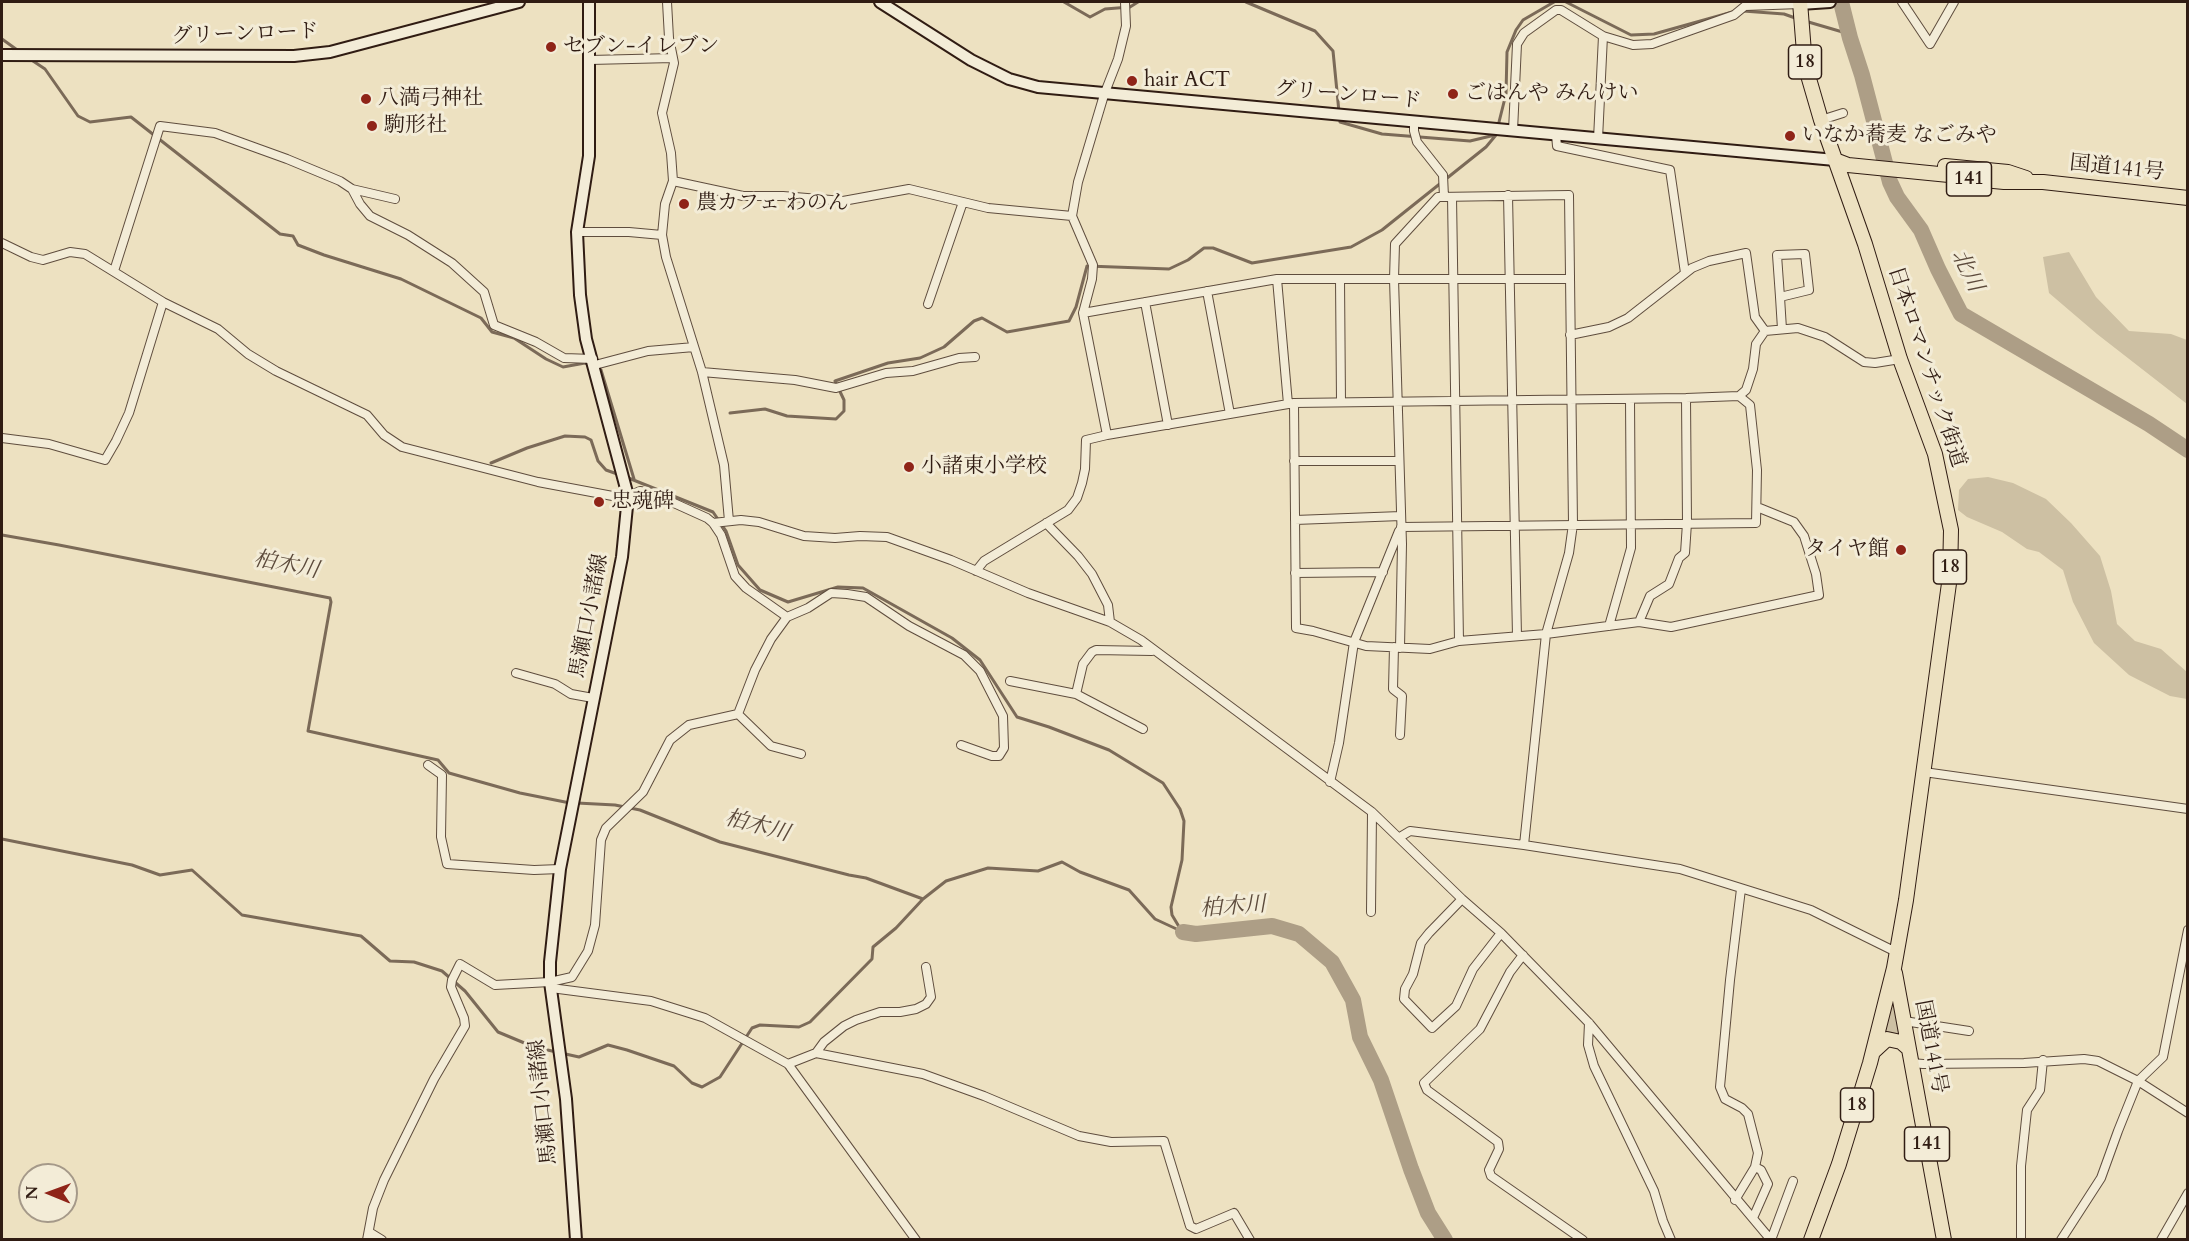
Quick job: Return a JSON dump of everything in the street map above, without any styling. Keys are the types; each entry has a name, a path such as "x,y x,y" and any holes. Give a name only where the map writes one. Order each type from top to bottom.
{"highway":[{"name":"日本ロマンチック街道","path":"1800,3 1805,65 1821,120 1865,244 1900,359 1935,453 1951,530 1950,576 1924,772 1894,968"},
{"name":"国道141号","path":"1835,160 1848,165 1866,163 1894,165 2004,182 2043,182 2187,198"},
{"name":"国道141号","path":"1894,968 1944,1239"},
{"name":"18","path":"1810,1239 1839,1164 1874,1052 1894,968"},
{"path":"1874,1052 1887,1039 1901,1042 1911,1056"}],"street":[{"name":"グリーンロード","path":"2,55 294,56 330,52 519,2"},
{"name":"馬瀬口小諸線","path":"576,1239 566,1099 550,985 550,962 560,869 622,557 628,496 586,339 580,295 578,232 589,156 589,2"},
{"path":"667,2 669,38 674,63 662,113 671,153 673,181 665,204 662,235 666,257 702,372 724,465 729,521"},
{"name":"グリーンロード","path":"880,2 971,60 1009,79 1038,87 1835,160"},
{"path":"1107,435 1083,314 1092,279 1093,265 1072,216 1078,182 1104,94 1118,59 1126,26 1125,2"},
{"path":"1513,131 1517,44 1524,33 1556,10 1561,10 1603,36 1633,45 1652,44 1734,15 1745,6 1762,3 1827,2"},
{"path":"1902,2 1930,44 1954,2"},
{"path":"1598,139 1603,36"},
{"path":"590,60 673,58"},
{"path":"1821,120 1843,113"},
{"path":"1414,121 1417,142 1443,175 1448,197 1454,279 1459,641"},
{"path":"114,271 160,126 215,133 340,181 352,189 395,199"},
{"path":"1556,135 1557,146 1670,170 1685,273"},
{"path":"673,181 743,196 783,196 843,201 909,189 988,208 1072,216"},
{"path":"352,189 370,216 408,235 452,263 484,292 494,326 536,342 564,358 594,362 648,351 694,348"},
{"path":"1508,195 1517,636"},
{"path":"1400,735 1402,696 1393,689 1397,648 1401,526 1395,244 1438,197 1569,195 1573,524 1569,553 1546,634 1524,845"},
{"path":"928,304 963,202"},
{"path":"578,232 629,232 662,235"},
{"path":"2,243 31,257 43,260 70,252 85,254 163,302 218,329 248,354 276,371 367,415 384,435 402,447 538,482 618,497 640,491 654,494 713,523 722,535 735,576 746,588 787,617"},
{"path":"1570,335 1609,327 1628,318 1685,273 1709,261 1746,253 1755,317 1765,331"},
{"path":"1780,297 1809,290 1805,254 1778,255 1780,297 1782,329"},
{"path":"1083,314 1277,279 1569,279"},
{"path":"1277,279 1291,404 1296,628 1366,646 1430,649 1459,641 1546,634 1639,622 1671,627 1819,595 1816,574 1804,536 1794,522 1757,507"},
{"path":"1340,279 1341,402"},
{"path":"1207,291 1230,414"},
{"path":"2,438 49,444 105,459 117,441 129,413 163,302"},
{"path":"1144,302 1168,424"},
{"path":"976,571 984,561 1068,510 1077,498 1085,469 1086,440 1107,435 1291,404 1397,400 1740,396 1746,390 1753,369 1756,344 1765,331 1782,329 1798,328 1825,338 1864,362 1875,363 1900,359"},
{"path":"702,372 795,380 836,388 886,373 913,371 959,358 975,357"},
{"path":"1401,526 1756,523 1757,470 1750,405 1740,396"},
{"path":"1639,622 1650,596 1669,584 1679,558 1685,554 1687,523 1686,398"},
{"path":"1609,626 1631,548 1630,399"},
{"path":"1294,461 1399,461"},
{"path":"1295,520 1401,516"},
{"path":"713,523 759,522 814,537 887,537 976,571 1028,594 1110,622 1141,640 1152,651 1372,812 1462,899 1501,933 1589,1023 1771,1239 1793,1181"},
{"path":"1046,524 1078,556 1092,574 1108,605 1110,622"},
{"path":"1330,782 1339,743 1354,642 1401,526"},
{"path":"1295,573 1383,572"},
{"path":"738,714 755,670 771,639 787,617 808,608 831,593 847,594 866,597 909,626 964,655 980,671 1003,716 1004,748 999,756 992,756 962,745"},
{"path":"1076,694 1083,664 1092,652 1096,650 1152,651"},
{"path":"516,673 555,684 571,694 593,698"},
{"path":"1010,681 1076,694 1143,729"},
{"path":"738,714 771,746 801,754"},
{"path":"550,985 572,977 588,951 595,925 601,840 606,828 643,792 670,740 689,725 738,714"},
{"path":"428,765 442,775 441,837 447,864 534,870 560,869"},
{"path":"1924,772 2187,809"},
{"path":"1371,912 1372,812"},
{"path":"1400,837 1410,831 1524,845 1680,869 1811,910 1896,952"},
{"path":"1736,1200 1755,1167 1758,1154 1748,1114 1725,1099 1720,1087 1730,980 1742,889"},
{"path":"1462,899 1421,943 1413,974 1404,989 1404,999 1432,1028 1456,1006 1473,969 1501,933"},
{"path":"2061,1239 2101,1178 2138,1081 2163,1057 2187,930"},
{"path":"1523,955 1510,972 1480,1029 1424,1083 1427,1090 1498,1142 1499,1149 1489,1170 1491,1176 1583,1239"},
{"path":"382,1239 368,1236 373,1208 434,1079 465,1026 451,987 460,964 495,985 550,985 651,1001 705,1017 788,1064 916,1239"},
{"path":"788,1064 816,1053 824,1042 844,1026 856,1020 880,1012 916,1009 926,1004 931,998 926,967"},
{"path":"1904,1021 1969,1031"},
{"path":"1589,1023 1588,1045 1594,1066 1654,1191 1671,1239"},
{"path":"816,1053 923,1074 984,1096 1079,1136 1111,1142 1164,1141 1190,1226 1196,1229 1234,1213 1250,1239"},
{"path":"1911,1056 1923,1064 2084,1059 2098,1061 2138,1081 2187,1113"},
{"path":"2021,1239 2021,1166 2027,1110 2040,1090 2043,1060"},
{"path":"1753,1218 1768,1184 1761,1170 1755,1167"},
{"path":"2161,1239 2187,1193"}],"shaded area":[{"path":"2069,252 2096,297 2129,331 2171,334 2187,340 2187,404 2097,334 2049,293 2043,257"},
{"path":"1988,477 2013,483 2046,499 2071,523 2100,556 2111,591 2117,624 2135,641 2161,649 2187,672 2187,699 2170,696 2129,675 2094,643 2073,602 2063,570 2039,552 2027,549 2002,532 1967,517 1958,510 1959,490 1968,479"},
{"path":"1894,992 1900,1038 1884,1035"}],"waterway":[{"path":"1064,2 1090,17 1105,9 1130,7 1138,2"},
{"path":"1246,2 1315,31 1333,51 1339,112"},
{"path":"1498,126 1506,94 1507,52 1516,30 1523,20 1554,2"},
{"path":"1566,2 1631,35 1654,34 1736,11"},
{"name":"北川","path":"1841,2 1890,182 1897,197 1921,230 1961,314 2149,424 2188,450"},
{"path":"1743,11 1784,14 1798,19"},
{"path":"1805,21 1846,33 1850,38"},
{"path":"2,39 20,52"},
{"path":"30,59 45,69 78,116 90,122 131,117 280,234 293,236 298,245 401,279 481,318 492,332 514,338 563,367 585,363 590,365"},
{"path":"1340,119 1340,122 1382,134 1470,141 1495,135"},
{"path":"730,413 765,409 787,416 836,419 844,411 844,400 835,381 888,363 920,358 944,347 974,321 982,318 1007,332 1069,321 1076,307 1087,266 1169,269 1188,260 1204,248 1213,248 1252,263 1351,247 1382,230 1486,147 1496,135"},
{"path":"596,368 601,370 634,479"},
{"path":"491,463 565,436 585,437 591,440 598,461 606,470 620,475"},
{"path":"626,477 713,512 726,531 738,565 760,590 788,602 838,587 863,588 952,638 980,660 1017,717 1109,750 1163,783 1180,809 1184,821 1182,860 1171,907 1172,915 1181,930"},
{"name":"柏木川","path":"2,535 330,598 308,731 438,760 449,773 520,793 570,803"},
{"name":"柏木川","path":"577,803 615,805 640,810 720,842 866,878 923,899 946,881 988,868 1038,871 1062,862 1080,872 1129,890 1155,919 1183,932"},
{"path":"2,839 132,865 160,875 192,870 242,915 361,936 390,961 414,962 442,971 465,991 498,1032 534,1047 579,1057 608,1045 627,1050 674,1066 692,1083 702,1087 720,1077 752,1028 760,1025 799,1027 810,1022 872,959 873,947 896,928 923,899"},
{"name":"柏木川","path":"1183,932 1196,934 1272,926 1299,934 1332,962 1353,1000 1360,1037 1381,1080 1428,1213 1445,1240"}],"place":[{"name":"セブン-イレブン","path":"551,47"},
{"name":"hair ACT","path":"1132,81"},
{"name":"ごはんや みんけい","path":"1453,94"},
{"name":"八満弓神社","path":"366,99"},
{"name":"駒形社","path":"372,126"},
{"name":"いなか蕎麦 なごみや","path":"1790,136"},
{"name":"農カフェ わのん","path":"684,204"},
{"name":"小諸東小学校","path":"909,467"},
{"name":"忠魂碑","path":"599,502"},
{"name":"タイヤ館","path":"1901,550"}]}
